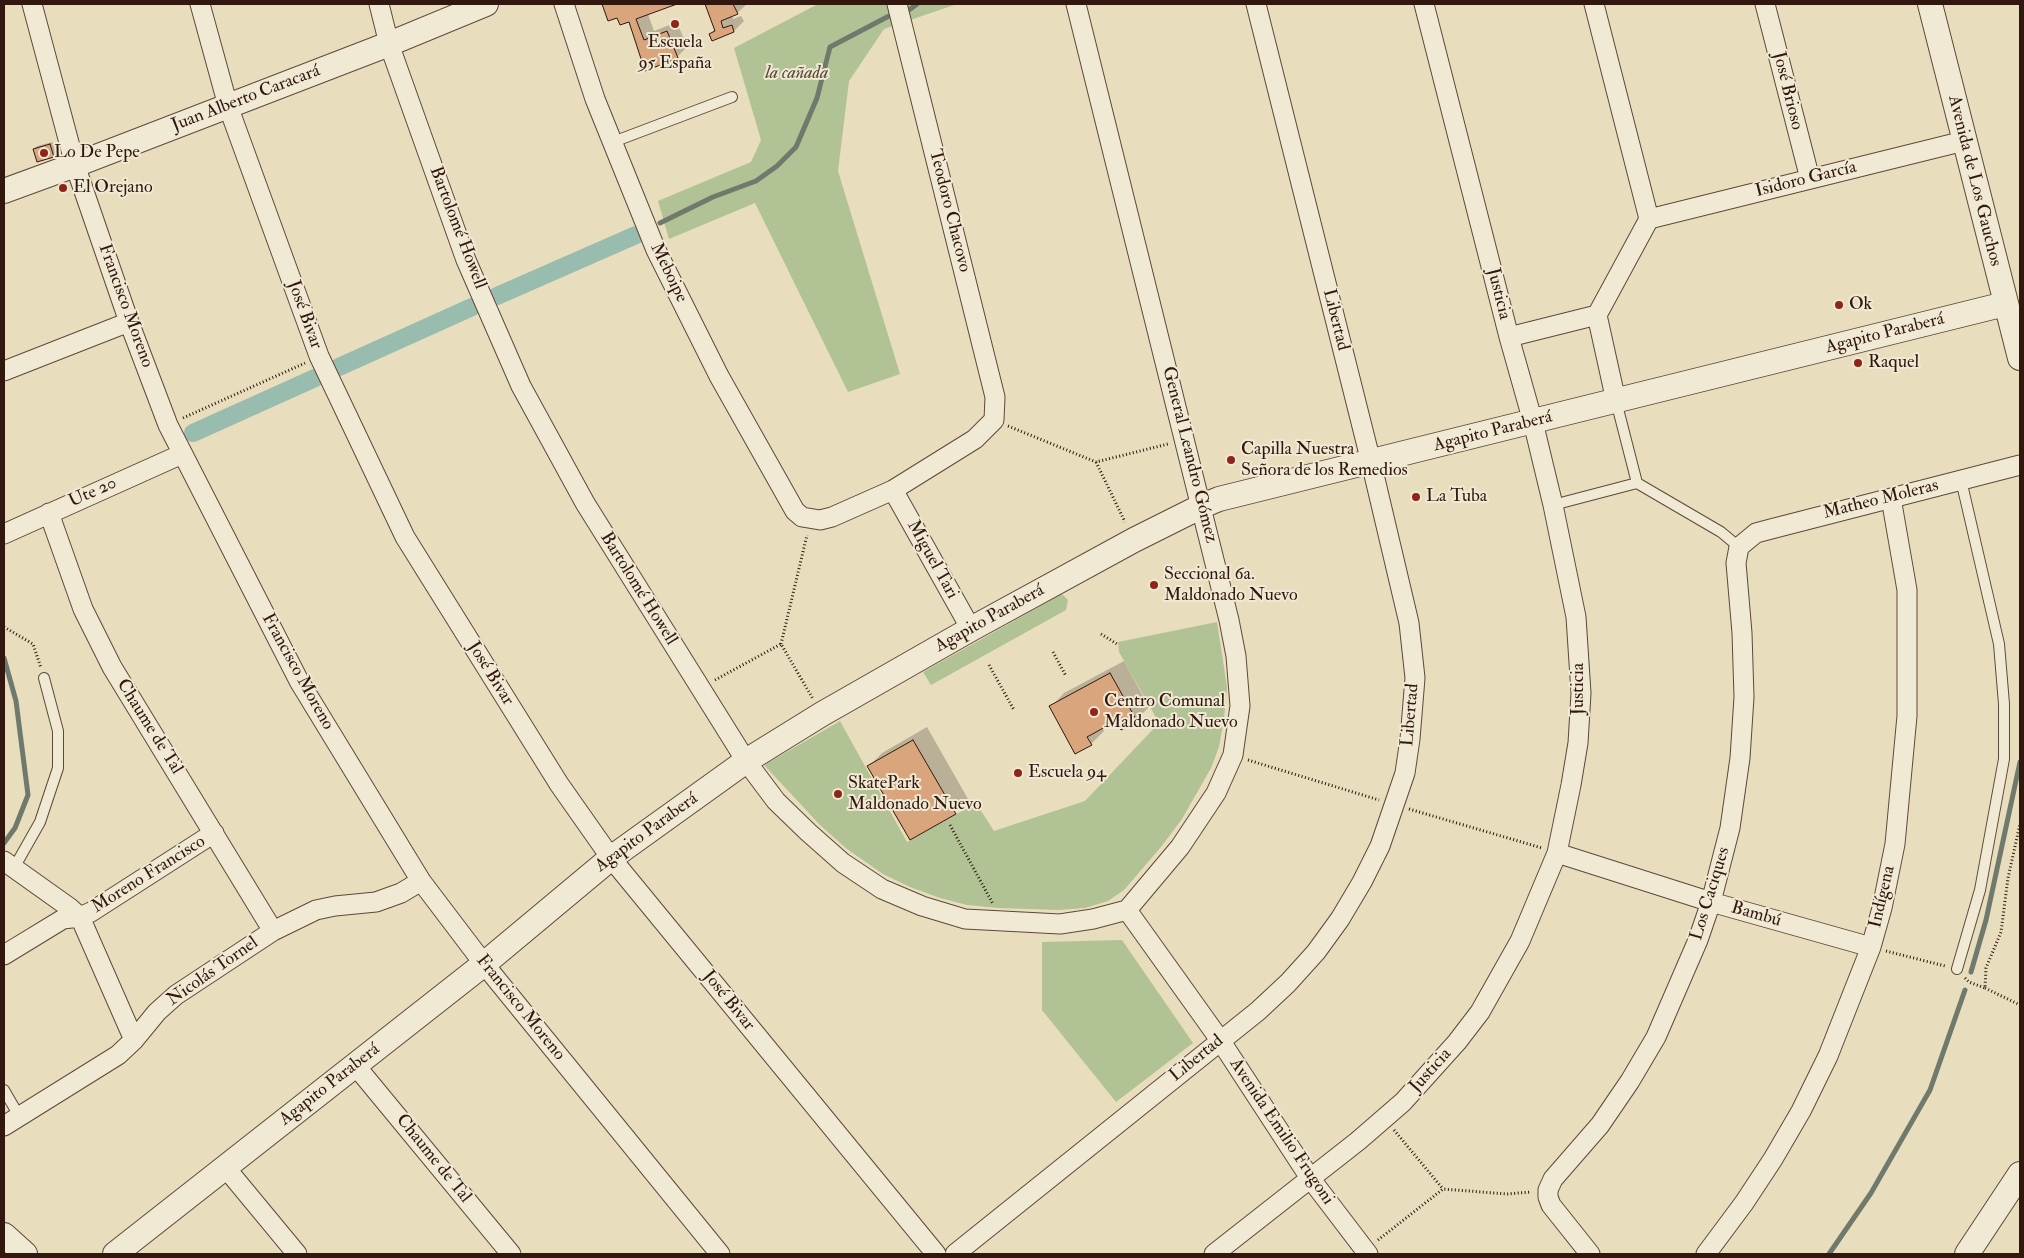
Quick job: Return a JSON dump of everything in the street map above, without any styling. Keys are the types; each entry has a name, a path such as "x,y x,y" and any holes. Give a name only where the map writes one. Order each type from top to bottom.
{"street":[{"name":"Francisco Moreno","path":"32,4 76,165 129,322 168,425 299,681 421,881 484,964 720,1254"},
{"name":"José Bivar","path":"200,4 228,106 319,356 405,537 554,777 611,858 936,1254"},
{"name":"Bartolomé Howell","path":"379,4 390,44 466,260 521,386 585,503 746,761 776,801 843,863 882,889 922,906 965,919 1060,924 1093,919 1127,910"},
{"name":"Juan Alberto Caracará","path":"4,191 390,44 486,4"},
{"name":"Meboipe","path":"564,4 595,99 656,250 719,376 795,511 802,517 811,520"},
{"name":"Teodoro Chacovo","path":"897,4 995,397 994,420"},
{"name":"General Leandro Gómez","path":"1076,4 1229,620 1236,656 1240,706 1234,755 1216,793 1180,848 1127,910"},
{"name":"Libertad","path":"955,1254 1258,1011 1288,983 1316,952 1340,919 1362,882 1380,846 1405,773 1414,706 1413,650 1409,623 1371,462 1256,4"},
{"name":"Justicia","path":"1214,1254 1403,1102 1480,1012 1520,941 1558,853 1578,743 1581,693 1576,617 1553,504 1424,4"},
{"path":"1594,4 1649,219 1597,315 1616,400"},
{"name":"José Brioso","path":"1765,4 1810,179"},
{"name":"Avenida de Los Gauchos","path":"1930,4 1964,141 2013,302 2020,358"},
{"name":"Isidoro García","path":"1649,219 1964,141"},
{"name":"Agapito Paraberá","path":"115,1254 484,964 611,858 746,761 822,714 1134,540 1220,499 2013,302"},
{"path":"1509,338 1597,315"},
{"path":"4,371 129,322"},
{"path":"811,520 832,517 893,490 975,439 994,420"},
{"name":"Ute 20","path":"4,534 49,512 182,454"},
{"name":"Matheo Moleras","path":"1742,544 1756,533 1771,528 2020,465"},
{"name":"Miguel Tari","path":"893,490 971,630"},
{"name":"Indígena","path":"1706,1254 1754,1188 1801,1111 1828,1056 1871,947 1882,908 1894,844 1908,716 1907,590 1891,498"},
{"name":"Chaume de Tal","path":"49,512 83,609 112,667 273,930"},
{"name":"Los Caciques","path":"1549,1198 1553,1179 1600,1125 1630,1081 1656,1037 1698,940 1711,902 1730,828 1740,758 1744,698 1742,633 1736,563 1742,544"},
{"name":"Moreno Francisco","path":"4,955 63,919 80,917 92,912 214,833"},
{"name":"Bambú","path":"1558,853 1711,902 1871,947"},
{"path":"9,864 80,917 134,1040"},
{"name":"Nicolás Tornel","path":"11,1121 118,1055 134,1040 157,1012 176,995 273,930 316,910 334,906 376,902 401,893 421,881"},
{"name":"Avenida Emilio Frugoni","path":"1127,910 1220,1040 1310,1178 1365,1251"},
{"name":"Chaume de Tal","path":"356,1064 511,1254"},
{"path":"226,1166 297,1254"},
{"path":"1967,1254 2020,1174"},
{"path":"1549,1198 1590,1254"},
{"path":"4,1235 25,1254"}],"lane":[{"path":"613,142 732,97"},
{"path":"1616,400 1637,483"},
{"path":"1958,969 1980,890 2004,759 2004,704 1999,644 1961,480"},
{"path":"1553,504 1637,483 1742,544"},
{"path":"9,864 40,822 58,768 58,731 44,678"},
{"path":"4,1090 11,1121"}],"path":[{"path":"168,425 319,356"},
{"path":"994,420 1096,462 1185,440"},
{"path":"1096,462 1134,540"},
{"path":"811,520 781,644 822,714"},
{"path":"4,627 33,644 44,678"},
{"path":"1101,634 1117,644"},
{"path":"700,689 781,644"},
{"path":"1053,652 1066,676"},
{"path":"989,665 1014,710"},
{"path":"1985,988 1986,968 2001,932 2008,878 2020,824"},
{"path":"950,825 997,911"},
{"path":"1871,947 1958,969 1969,982 2020,1005"},
{"path":"1384,1118 1443,1189"},
{"path":"1365,1251 1443,1189 1549,1198"}],"green space":[{"name":"la cañada","path":"818,4 957,4 884,29 849,81 838,171 900,374 848,392 755,203 669,239 658,201 751,162 761,140 734,48"},
{"path":"1062,594 1068,600 1066,610 931,685 923,672"},
{"path":"1217,622 1227,687 1219,747 1211,768 1182,819 1161,847 1124,890 1108,901 1085,908 1059,910 999,908 967,905 910,887 883,874 847,849 820,825 765,766 840,721 907,842 976,803 994,831 1085,801 1159,723 1119,652 1118,642"},
{"path":"1122,940 1193,1043 1116,1102 1042,1010 1042,942"}],"building":[{"path":"602,4 677,4 636,19 644,40 667,31 678,58 645,71 629,22 620,25 617,18 608,21"},
{"path":"705,4 733,4 738,14 721,21 723,28 732,25 734,32 712,41 709,34 715,31"},
{"name":"Lo De Pepe","path":"50,144 54,157 37,162 33,149"},
{"path":"1110,673 1137,721 1121,730 1116,721 1087,737 1092,745 1075,754 1049,706"},
{"path":"913,740 956,814 910,840 867,766"}],"waterway":[{"path":"909,10 917,4"},
{"path":"660,223 713,197 756,181 777,166 796,147 817,98 830,47 889,16"},
{"path":"497,296 636,235"},
{"path":"339,367 472,307"},
{"path":"193,433 315,378"},
{"path":"4,658 16,701 28,795 15,828 4,843"},
{"path":"1971,972 1986,920 2020,762"},
{"path":"1829,1254 1871,1193 1930,1090 1965,990"}],"place":[{"name":"Escuela 95 España","path":"675,24"},
{"name":"Lo De Pepe","path":"44,153"},
{"name":"El Orejano","path":"63,188"},
{"name":"Ok","path":"1839,305"},
{"name":"Raquel","path":"1858,363"},
{"name":"Capilla Nuestra Señora de los Remedios","path":"1231,460"},
{"name":"La Tuba","path":"1416,497"},
{"name":"Seccional 6a. Maldonado Nuevo","path":"1154,585"},
{"name":"Centro Comunal Maldonado Nuevo","path":"1094,712"},
{"name":"Escuela 94","path":"1018,773"},
{"name":"SkatePark Maldonado Nuevo","path":"838,794"}]}
